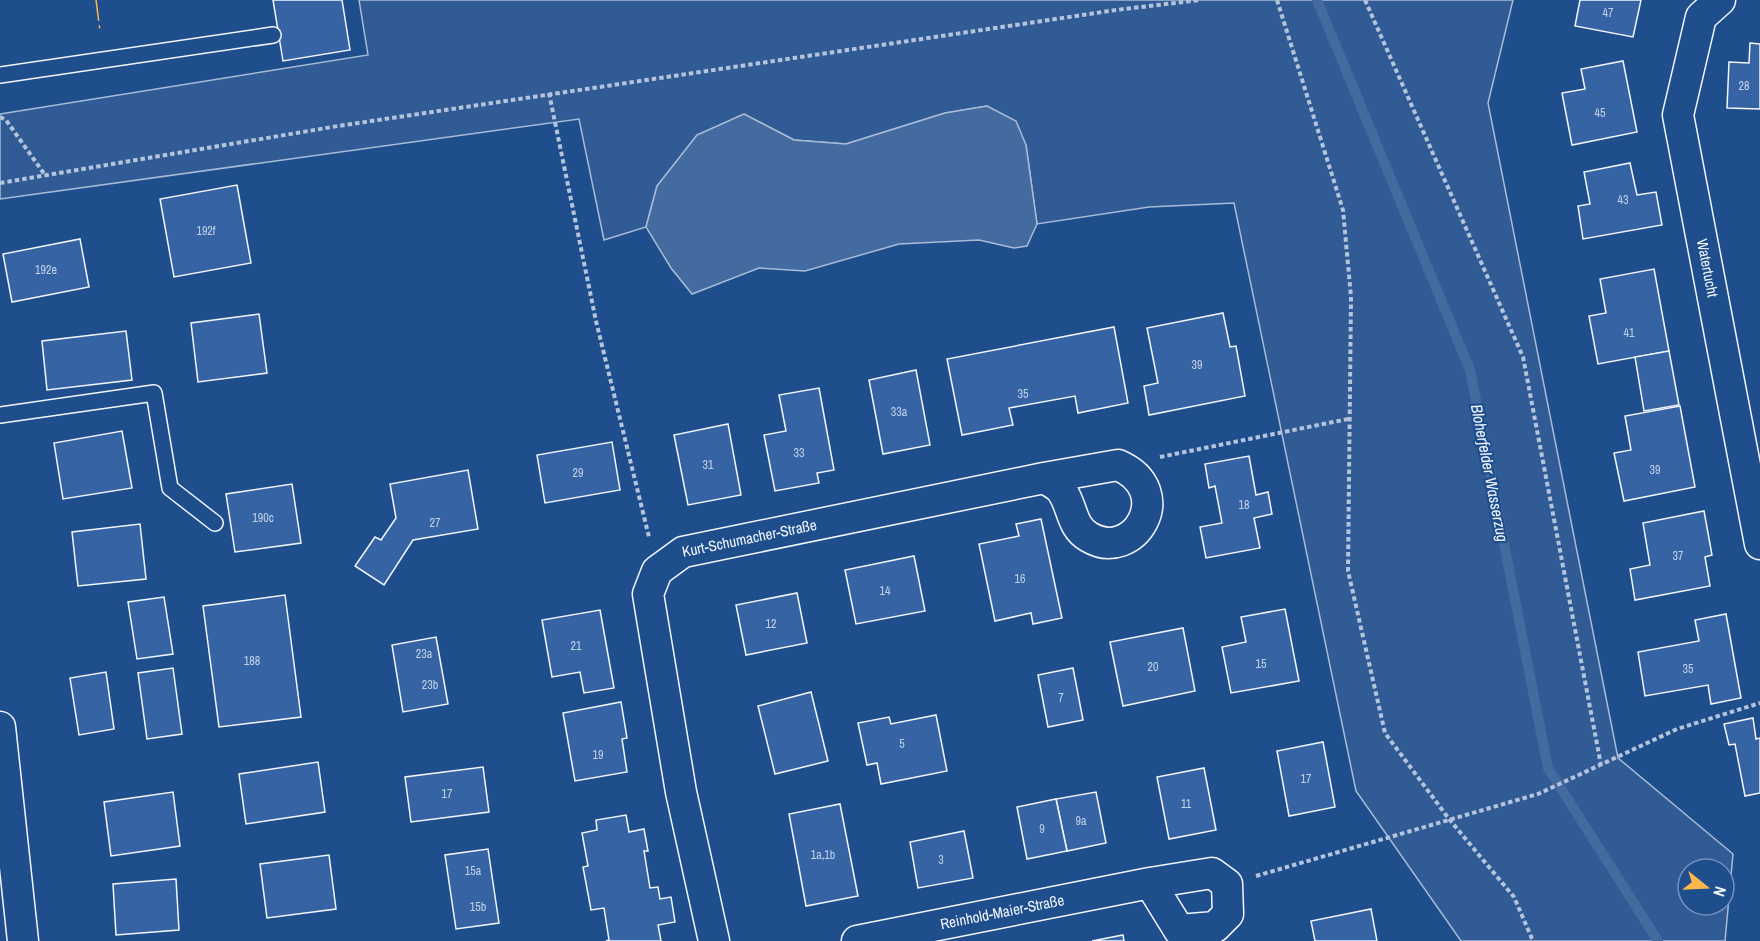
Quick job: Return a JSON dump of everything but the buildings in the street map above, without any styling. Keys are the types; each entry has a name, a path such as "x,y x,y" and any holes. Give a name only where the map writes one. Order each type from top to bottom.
{"street":[{"name":"Watertucht","path":"1720,0 1701,17 1678,115 1760,544"},
{"name":"Kurt-Schumacher-Straße","path":"657,571 683,552 1118,465"},
{"path":"1044,478 1061,489 1069,505 1072,518 1079,529 1090,538 1102,542 1116,542 1139,529 1148,504 1145,490 1139,479 1129,470 1118,465"},
{"path":"657,571 648,594 681,792 714,941"},
{"path":"0,727 22,941"},
{"name":"Reinhold-Maier-Straße","path":"857,941 1150,883 1212,873 1227,884"},
{"path":"1150,883 1179,930 1215,927 1228,914 1227,884"}],"lane":[{"path":"0,75 273,35"},
{"path":"0,416 154,393 170,488 215,523"}],"path":[{"path":"0,183 549,93 1116,10 1200,0"},
{"path":"1277,0 1343,210 1351,297 1348,571 1385,733 1449,819 1514,897 1533,941"},
{"path":"1365,0 1523,357 1601,765"},
{"path":"549,93 596,321 657,571"},
{"path":"0,117 6,120 45,175"},
{"path":"1118,465 1348,419"},
{"path":"1227,884 1538,794 1677,729 1760,703"}],"shaded area":[{"path":"359,0 1513,0 1488,103 1618,758 1733,854 1733,857 1676,857 1676,917 1727,917 1725,941 1461,941 1356,791 1234,203 1149,207 1037,224 1026,145 987,106 945,113 846,144 794,140 744,114 697,135 657,186 646,227 604,240 579,119 0,199 0,114 368,55"},
{"path":"987,106 1016,121 1026,145 1037,224 1027,246 1014,248 979,240 899,244 805,271 759,268 692,294 671,268 646,227 657,186 697,135 744,114 794,140 846,144 945,113"}],"waterway":[{"name":"Bloherfelder Wasserzug","path":"1317,0 1470,370 1548,768 1658,941"}],"power":[{"path":"96,0 100,31"}]}
